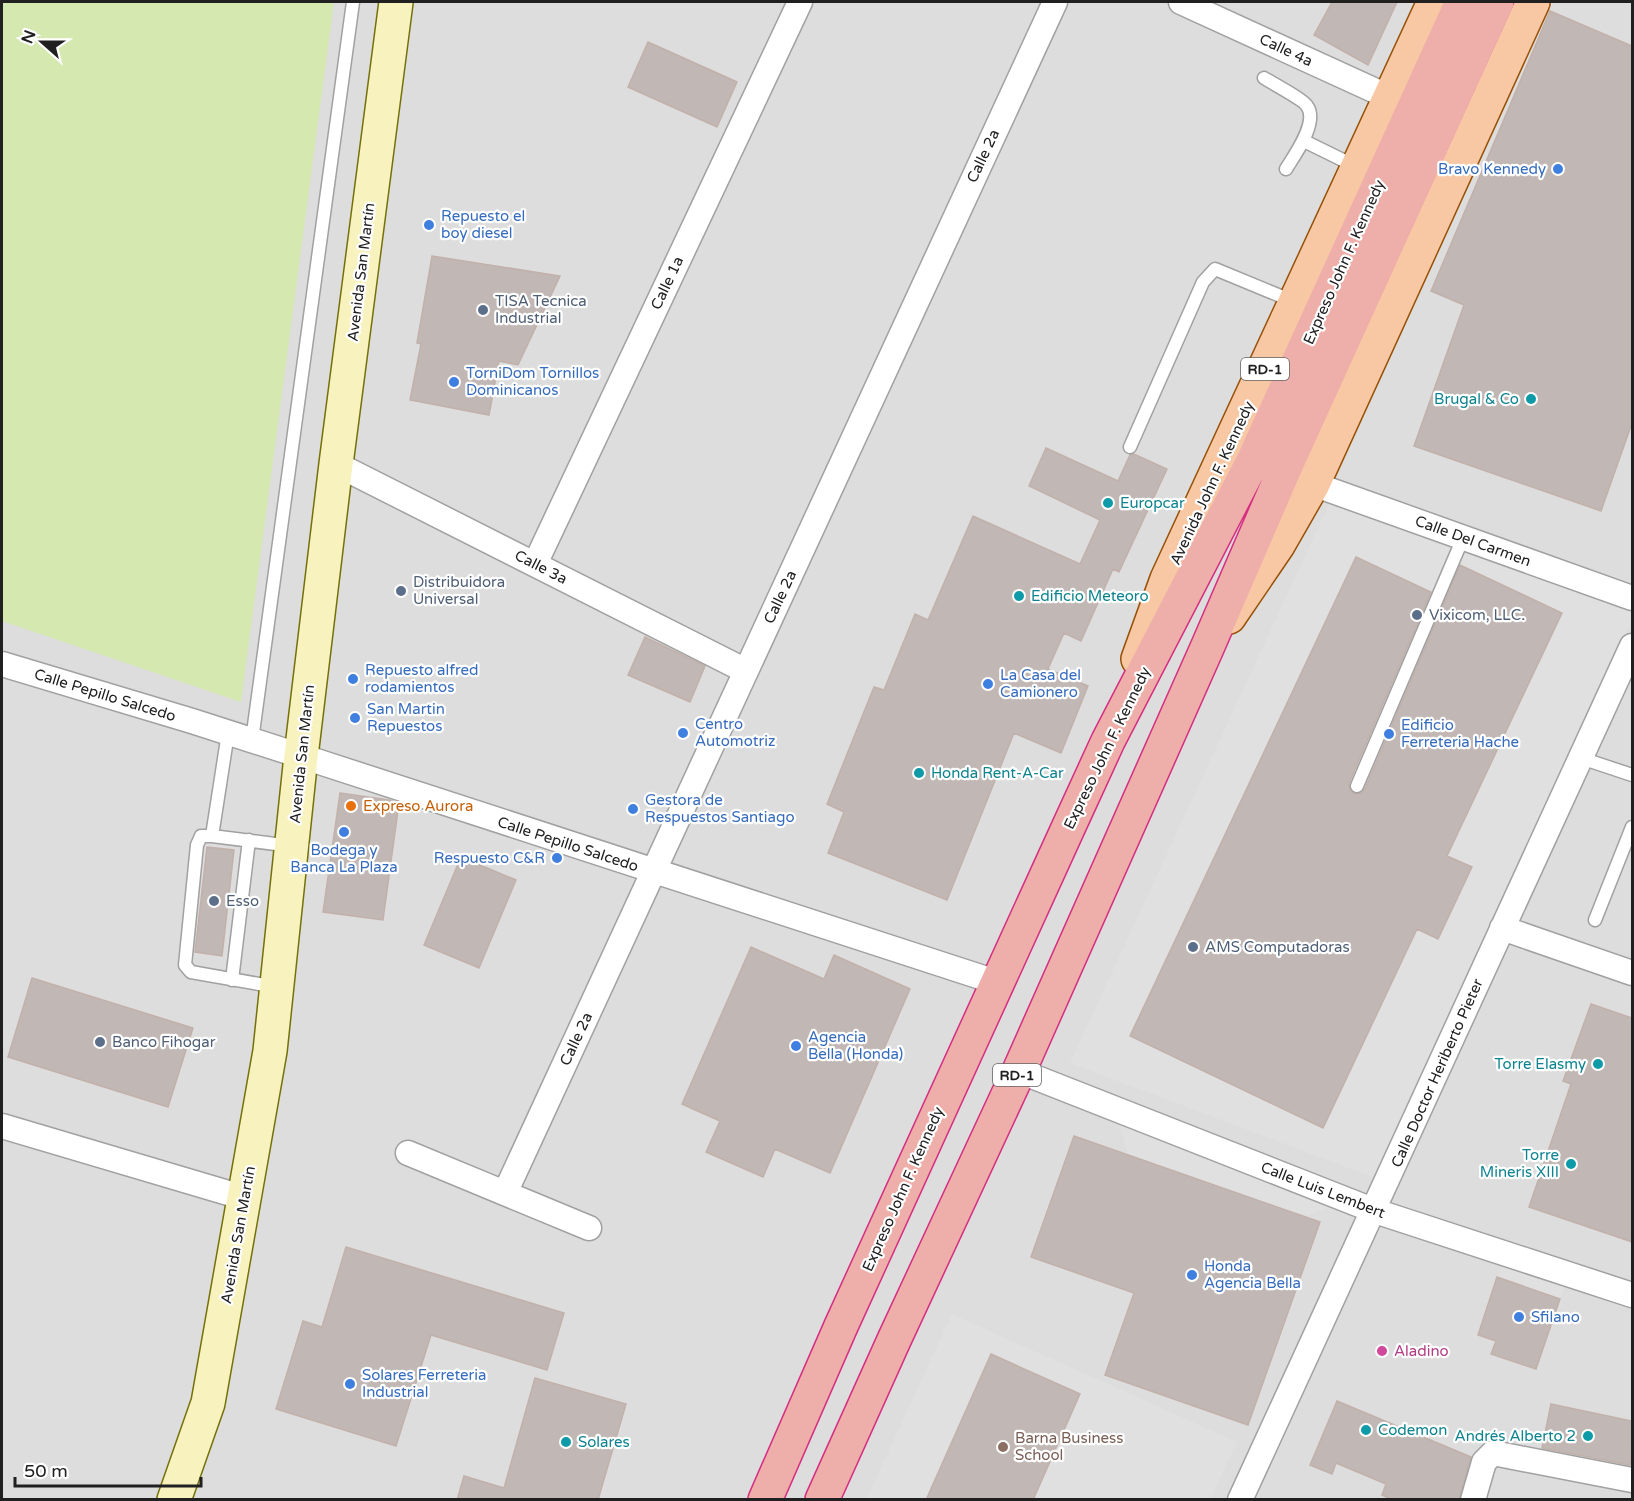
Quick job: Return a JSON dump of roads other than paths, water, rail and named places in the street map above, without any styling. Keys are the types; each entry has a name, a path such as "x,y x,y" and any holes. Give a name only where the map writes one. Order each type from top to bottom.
{"highway":[{"name":"Expreso John F. Kennedy","path":"822,1500 1019,1071 1208,648 1270,464 1462,2"},
{"name":"Expreso John F. Kennedy","path":"765,1500 996,982 1108,741 1270,464 1497,2"}],"main road":[{"name":"Avenida San Martín","path":"174,1500 208,1403 270,1051 301,756 336,464 396,2"},
{"name":"Avenida John F. Kennedy","path":"1108,741 1167,579 1434,2"},
{"name":"RD-1","path":"1208,648 1278,545 1313,484 1533,2"}],"street":[{"name":"Calle 1a","path":"535,564 800,2"},
{"name":"Calle 2a","path":"505,1193 1054,2"},
{"name":"Calle 4a","path":"1181,2 1390,98"},
{"name":"Calle 3a","path":"336,464 746,670"},
{"name":"Calle Del Carmen","path":"1313,484 1632,598"},
{"name":"Calle Doctor Heriberto Pieter","path":"1240,1500 1375,1211 1632,646"},
{"name":"Calle Pepillo Salcedo","path":"2,664 252,740 996,982"},
{"path":"1502,928 1632,973"},
{"name":"Calle Luis Lembert","path":"1019,1071 1375,1211 1632,1296"},
{"path":"2,1126 245,1198"},
{"path":"408,1152 589,1228"},
{"path":"1473,1500 1485,1462 1493,1453 1632,1480"}],"lane":[{"path":"252,740 353,2"},
{"path":"1264,78 1307,105 1311,115 1304,141 1286,170"},
{"path":"1304,141 1358,168"},
{"path":"1130,447 1203,282 1215,270 1296,302"},
{"path":"1357,786 1463,538"},
{"path":"212,836 228,733"},
{"path":"1581,758 1632,775"},
{"path":"1595,920 1632,827"},
{"path":"277,987 191,972 185,965 197,845 201,836 212,836 292,846"},
{"path":"232,980 249,840"}],"place":[{"name":"Bravo Kennedy","path":"1558,169"},
{"name":"Repuesto el boy diesel","path":"429,225"},
{"name":"TISA Tecnica Industrial","path":"483,310"},
{"name":"TorniDom Tornillos Dominicanos","path":"454,382"},
{"name":"Brugal & Co","path":"1531,399"},
{"name":"Europcar","path":"1108,503"},
{"name":"Distribuidora Universal","path":"401,591"},
{"name":"Edificio Meteoro","path":"1019,596"},
{"name":"Vixicom, LLC.","path":"1417,615"},
{"name":"Repuesto alfred rodamientos","path":"353,679"},
{"name":"La Casa del Camionero","path":"988,684"},
{"name":"San Martin Repuestos","path":"355,718"},
{"name":"Centro Automotriz","path":"683,733"},
{"name":"Edificio Ferreteria Hache","path":"1389,734"},
{"name":"Honda Rent-A-Car","path":"919,773"},
{"name":"Expreso Aurora","path":"351,806"},
{"name":"Gestora de Respuestos Santiago","path":"633,809"},
{"name":"Bodega y Banca La Plaza","path":"344,832"},
{"name":"Respuesto C&R","path":"557,858"},
{"name":"Esso","path":"214,901"},
{"name":"AMS Computadoras","path":"1193,947"},
{"name":"Banco Fihogar","path":"100,1042"},
{"name":"Agencia Bella (Honda)","path":"796,1046"},
{"name":"Torre Elasmy","path":"1598,1064"},
{"name":"Torre Mineris XIII","path":"1571,1164"},
{"name":"Honda Agencia Bella","path":"1192,1275"},
{"name":"Sfilano","path":"1519,1317"},
{"name":"Aladino","path":"1382,1351"},
{"name":"Solares Ferreteria Industrial","path":"350,1384"},
{"name":"Codemon","path":"1366,1430"},
{"name":"Andrés Alberto 2","path":"1588,1436"},
{"name":"Solares","path":"566,1442"},
{"name":"Barna Business School","path":"1003,1447"}]}
